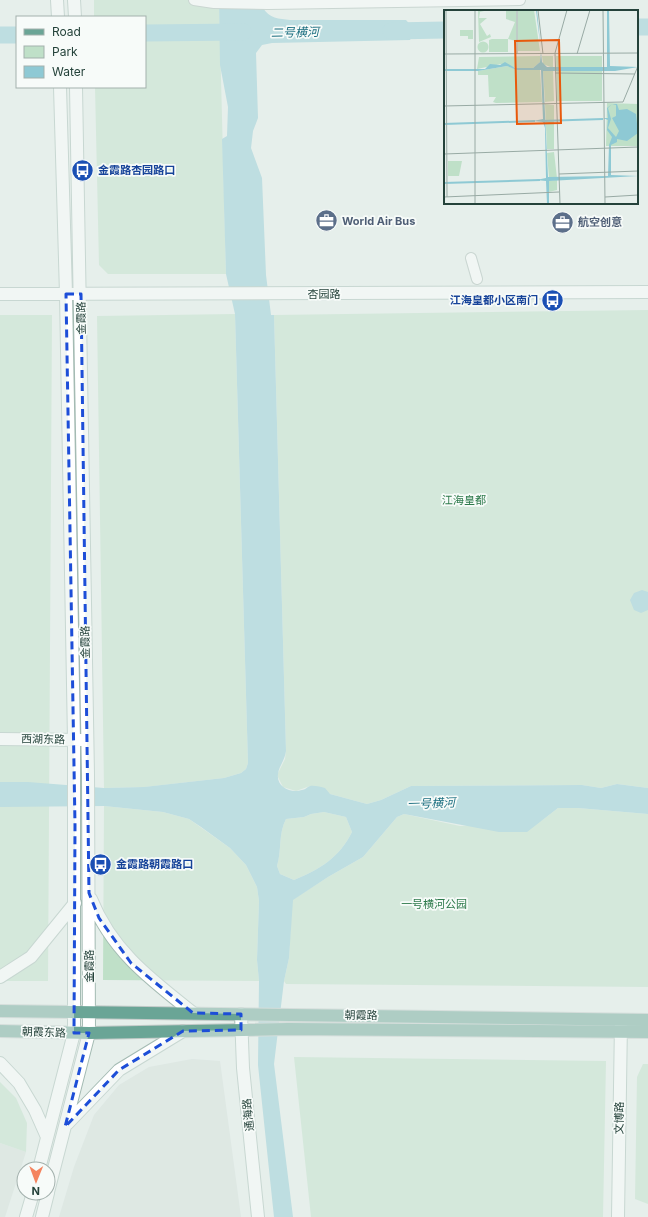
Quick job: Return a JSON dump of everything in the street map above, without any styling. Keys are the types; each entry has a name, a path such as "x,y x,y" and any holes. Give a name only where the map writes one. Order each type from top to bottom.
{"main road":[{"path":"74,0 75,15"},
{"name":"金霞路","path":"41,1161 74,1033 75,768 66,294 60,88"},
{"name":"金霞路","path":"56,1161 89,1033 89,812 81,294 76,88"},
{"name":"杏园路","path":"0,294 648,292"},
{"name":"西湖东路","path":"0,739 87,740"},
{"path":"89,893 99,918 131,963 192,1013"},
{"path":"0,977 31,957 75,903"},
{"name":"朝霞东路","path":"0,1011 74,1011"},
{"name":"朝霞路","path":"74,1011 247,1014 287,1013 621,1026 648,1032"},
{"name":"通海路","path":"247,1014 258,1217"},
{"name":"朝霞路","path":"89,1033 288,1029 621,1026 648,1020"},
{"name":"文博路","path":"618,1217 621,1026"},
{"name":"朝霞东路","path":"0,1031 89,1033"},
{"path":"65,1127 119,1070 183,1031"},
{"path":"0,1063 19,1083 36,1110 47,1137"},
{"path":"26,1217 31,1201"},
{"name":"金霞路","path":"42,1217 46,1201"}],"street":[{"path":"194,0 214,3 268,4 520,0"},
{"path":"471,258 477,278"}],"highlighted area":[{"path":"66,294 81,294 89,893 99,918 131,963 193,1013 241,1014 241,1030 183,1031 119,1070 65,1127 89,1033 74,1033 75,825"}],"shaded area":[{"path":"192,1059 220,1061 241,1217 59,1217 74,1167 94,1115 119,1085 149,1067"},
{"path":"0,1143 26,1152 23,1161 16,1161 16,1183 5,1217 0,1217"}],"green space":[{"path":"94,0 219,0 226,274 108,274 99,265 95,88 146,88 146,16 94,16"},
{"name":"江海皇都","path":"648,310 648,788 617,784 601,788 582,785 411,786 381,800 367,804 330,794 310,786 296,791 283,787 277,775 285,759 286,751 274,315"},
{"path":"235,314 248,763 246,769 241,773 224,778 145,787 104,788 97,316"},
{"path":"0,315 52,315 48,981 0,981"},
{"path":"104,806 163,812 189,819 230,848 246,865 257,887 259,901 257,960 259,981 103,980"},
{"name":"一号横河公园","path":"558,808 578,808 648,814 648,987 286,984 284,981 289,958 292,900 363,857 397,817 404,814 460,826 541,821"},
{"path":"324,812 346,817 352,832 347,841 335,856 312,872 294,880 280,874 277,866 282,830 286,819 304,817 311,814"},
{"path":"294,1057 606,1061 603,1217 311,1217"},
{"path":"643,1064 648,1064 648,1204 635,1199 637,1077"},
{"path":"0,1082 16,1098 27,1123 26,1152 0,1143"}],"water":[{"name":"一号横河","path":"219,0 263,8 271,16 282,19 406,20 415,30 410,40 272,43 262,45 256,53 258,118 253,131 251,148 262,178 266,275 271,315 274,315 286,751 278,774 279,783 285,788 293,791 303,790 309,786 322,787 325,788 330,794 367,804 381,800 411,786 582,785 601,788 617,784 648,788 648,814 578,808 558,808 527,832 499,832 404,814 397,817 363,857 328,877 293,900 289,958 284,981 274,1064 293,1217 274,1217 258,1065 259,981 257,960 259,901 257,887 246,865 230,848 189,819 163,812 104,806 0,807 0,782 28,782 104,788 144,787 224,778 241,773 246,769 248,763 235,314 226,274 222,139 227,136 228,107 220,65","holes":["324,812 346,817 352,832 335,856 312,872 294,880 280,874 277,866 282,830 286,819 304,817 311,814"]},
{"path":"642,590 648,592 648,610 641,613 634,610 630,600 634,593"}],"waterway":[{"name":"二号横河","path":"638,27 648,27"},
{"name":"二号横河","path":"391,31 444,30"},
{"name":"二号横河","path":"146,33 243,32"},
{"name":"二号横河","path":"0,35 16,35"}],"place":[{"name":"金霞路杏园路口","path":"83,170"},
{"name":"World Air Bus","path":"326,221"},
{"name":"航空创意","path":"562,222"},
{"name":"江海皇都小区南门","path":"553,300"},
{"name":"金霞路朝霞路口","path":"100,864"}]}
